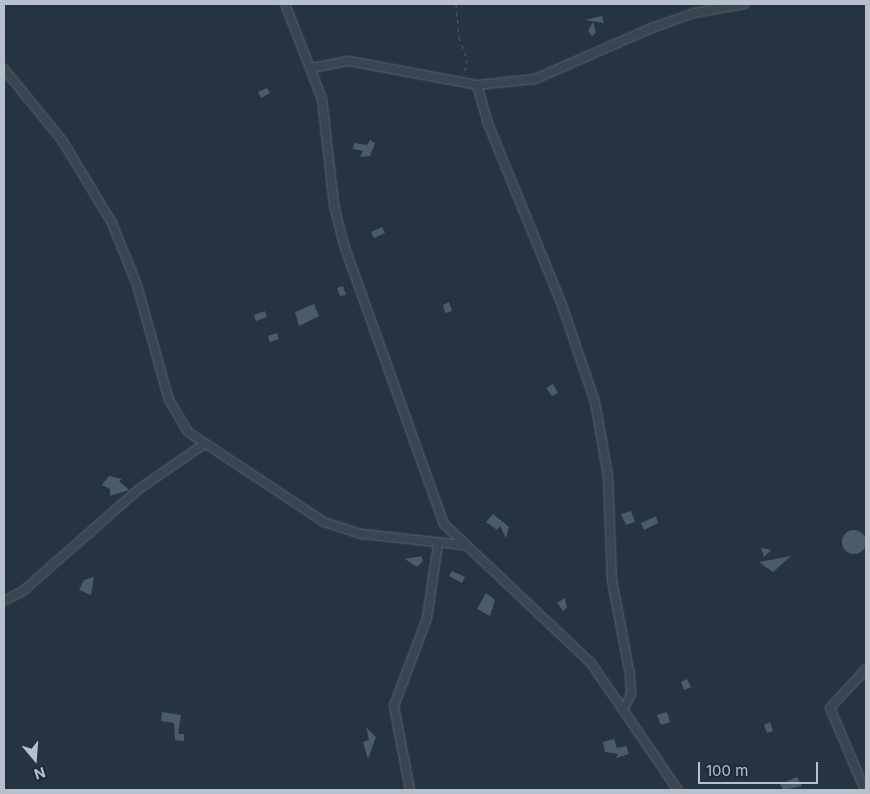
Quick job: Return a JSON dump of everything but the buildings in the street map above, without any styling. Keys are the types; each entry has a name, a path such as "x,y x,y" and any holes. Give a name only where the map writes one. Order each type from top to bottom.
{"street":[{"path":"285,4 312,68 322,99 334,205 344,245 437,510 464,545 499,573 591,663 624,708 678,790"},
{"path":"312,68 349,61 463,80 477,85 535,79 652,28 744,4"},
{"path":"4,69 62,140 103,205 136,285 169,400 188,432 203,445 324,522 362,534 438,544 464,545"},
{"path":"477,85 487,121 562,305 595,402 608,476 612,580 630,675 630,694 624,708"},
{"path":"6,600 23,591 139,489 203,445"},
{"path":"410,790 394,706 427,618 438,544"},
{"path":"865,790 830,708 866,669"}],"path":[{"path":"456,4 459,37 468,59 463,80"}]}
